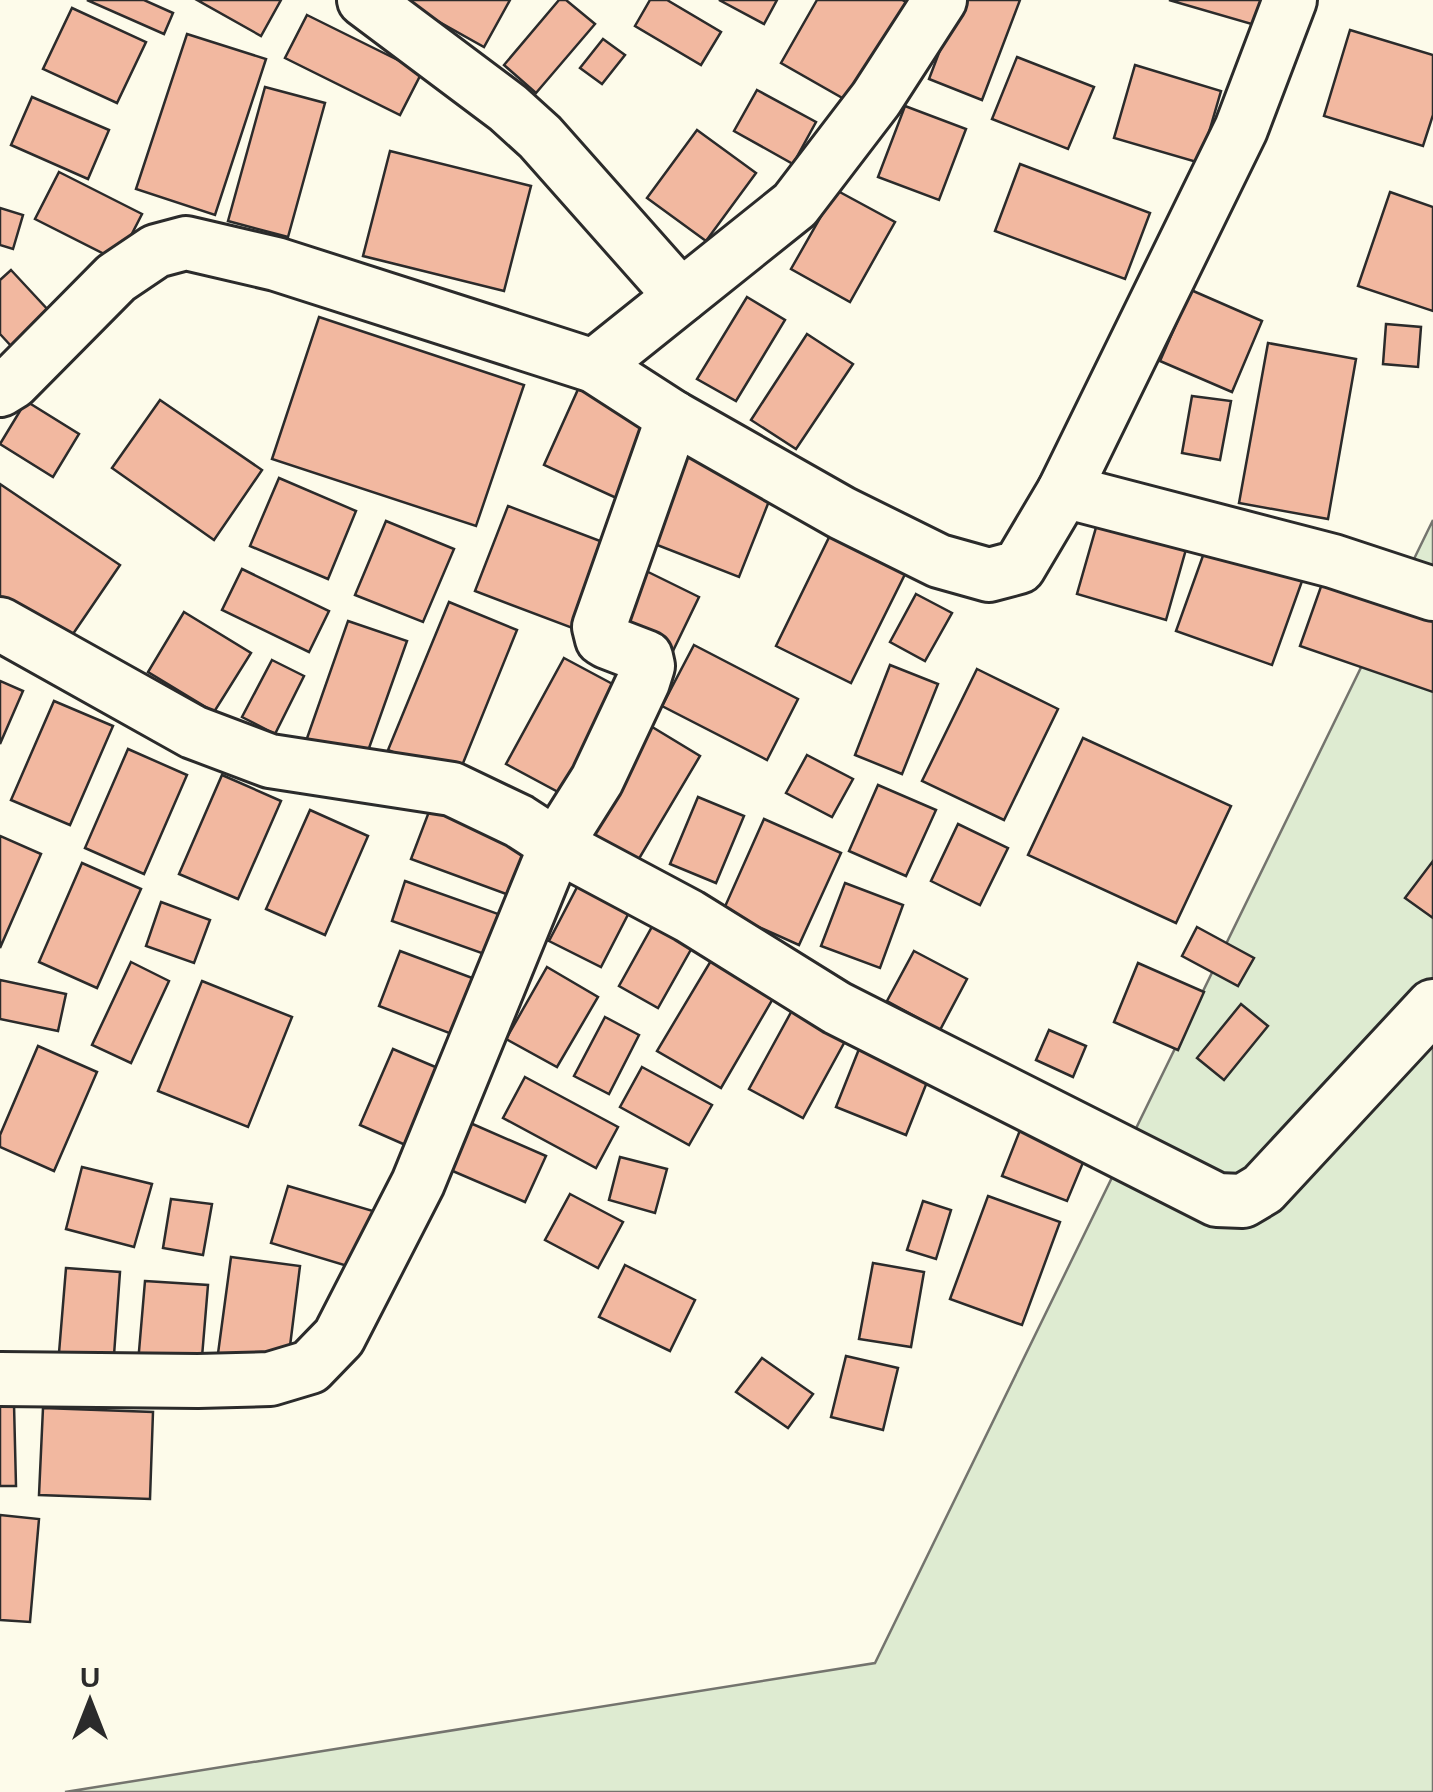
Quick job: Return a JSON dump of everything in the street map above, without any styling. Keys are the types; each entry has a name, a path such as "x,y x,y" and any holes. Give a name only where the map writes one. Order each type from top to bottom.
{"street":[{"path":"364,0 508,108 540,137 681,296"},
{"path":"594,366 794,205 876,98 940,0"},
{"path":"0,390 116,278 156,251 186,243 276,264 594,366 673,417 842,513 939,560 989,575 1019,567 1064,491 1241,129 1290,0"},
{"path":"0,1379 270,1378 310,1367 339,1337 418,1183 556,845 598,780 643,682 648,666 646,657 607,642 599,627 673,417"},
{"path":"1064,491 1333,562 1433,594"},
{"path":"0,624 194,732 270,762 452,789 519,820 556,845 689,916 838,1008 1218,1200 1243,1200 1263,1189 1433,1006"}],"green space":[{"path":"1433,520 1433,1792 65,1792 875,1663"}],"building":[{"path":"87,0 144,0 173,13 164,34"},
{"path":"197,0 281,0 261,36"},
{"path":"400,0 510,0 484,47"},
{"path":"559,0 566,0 595,24 536,93 504,65"},
{"path":"650,0 667,0 721,32 701,65 635,26"},
{"path":"719,0 777,0 764,24"},
{"path":"817,0 902,0 910,4 853,104 781,63"},
{"path":"959,0 1020,0 982,100 929,79"},
{"path":"1169,0 1262,0 1255,25"},
{"path":"72,8 146,42 117,103 43,69"},
{"path":"307,15 422,72 400,115 285,58"},
{"path":"1350,30 1433,55 1433,115 1423,146 1324,116"},
{"path":"187,34 266,59 215,215 136,189"},
{"path":"603,39 625,55 602,84 580,68"},
{"path":"1017,57 1094,87 1068,149 992,119"},
{"path":"1135,65 1221,91 1200,163 1114,138"},
{"path":"265,87 325,103 288,237 228,221"},
{"path":"757,90 816,122 793,164 734,131"},
{"path":"32,97 109,130 88,179 11,145"},
{"path":"905,106 966,129 939,200 878,177"},
{"path":"697,130 756,173 706,241 647,198"},
{"path":"390,151 531,186 504,291 363,256"},
{"path":"1020,164 1150,213 1125,279 995,231"},
{"path":"59,172 142,214 118,261 35,219"},
{"path":"836,190 895,222 850,302 791,269"},
{"path":"1390,192 1433,207 1433,311 1358,286"},
{"path":"0,208 23,215 13,249 0,245"},
{"path":"11,270 62,325 24,360 0,334 0,280"},
{"path":"1191,290 1262,321 1232,392 1160,361"},
{"path":"747,297 785,320 736,401 697,379"},
{"path":"319,317 524,385 476,526 272,459"},
{"path":"1386,324 1421,327 1418,367 1383,364"},
{"path":"807,334 853,364 796,449 751,420"},
{"path":"1268,343 1356,359 1328,519 1239,503"},
{"path":"580,385 659,421 623,501 544,465"},
{"path":"1192,396 1231,401 1220,460 1182,453"},
{"path":"160,400 262,470 214,540 112,468"},
{"path":"26,401 79,434 53,477 0,444"},
{"path":"682,451 775,486 739,577 647,541"},
{"path":"279,478 356,511 328,579 250,546"},
{"path":"0,484 120,565 60,653 0,612"},
{"path":"1103,503 1192,528 1166,620 1077,594"},
{"path":"508,506 608,544 575,629 475,591"},
{"path":"386,521 454,549 423,622 355,595"},
{"path":"837,521 913,558 851,683 776,646"},
{"path":"1210,536 1306,570 1272,665 1176,631"},
{"path":"636,566 699,597 671,655 608,624"},
{"path":"242,569 329,611 309,652 222,610"},
{"path":"1324,578 1433,616 1433,692 1300,646"},
{"path":"916,594 952,613 925,661 890,642"},
{"path":"449,602 517,630 457,778 388,750"},
{"path":"184,612 251,653 214,712 148,672"},
{"path":"348,621 407,641 363,765 305,744"},
{"path":"694,645 798,699 767,760 662,706"},
{"path":"564,658 633,695 575,801 506,764"},
{"path":"272,660 304,676 275,734 242,717"},
{"path":"890,665 938,684 902,774 855,755"},
{"path":"977,669 1058,709 1004,820 922,781"},
{"path":"0,681 23,691 0,744"},
{"path":"54,701 113,726 70,825 11,800"},
{"path":"644,722 700,756 637,862 581,829"},
{"path":"1083,738 1231,806 1176,923 1028,855"},
{"path":"128,749 187,775 144,874 85,848"},
{"path":"807,755 853,779 832,817 786,793"},
{"path":"222,775 281,801 238,899 179,874"},
{"path":"878,785 936,810 906,876 849,851"},
{"path":"698,797 744,816 716,883 670,864"},
{"path":"430,809 535,848 517,898 411,859"},
{"path":"310,810 368,836 325,935 266,909"},
{"path":"764,819 841,853 799,945 723,911"},
{"path":"958,824 1008,848 980,905 931,881"},
{"path":"0,836 41,854 0,948"},
{"path":"1433,861 1433,918 1405,898"},
{"path":"82,863 141,889 97,988 39,962"},
{"path":"586,870 637,897 601,967 549,941"},
{"path":"405,881 515,920 501,960 392,921"},
{"path":"845,883 903,905 880,968 821,946"},
{"path":"161,902 210,920 194,963 146,946"},
{"path":"658,916 698,937 658,1008 619,986"},
{"path":"1197,927 1254,958 1238,986 1182,956"},
{"path":"400,951 491,985 470,1041 379,1006"},
{"path":"914,951 967,979 940,1030 887,1001"},
{"path":"715,954 778,990 721,1088 657,1051"},
{"path":"131,962 169,981 131,1063 92,1045"},
{"path":"1138,963 1204,992 1178,1050 1114,1022"},
{"path":"547,967 598,997 557,1067 506,1039"},
{"path":"0,980 66,994 58,1031 0,1019"},
{"path":"202,981 292,1017 248,1127 158,1091"},
{"path":"801,994 855,1023 803,1118 749,1089"},
{"path":"1241,1004 1268,1026 1224,1080 1197,1058"},
{"path":"605,1017 639,1035 609,1094 574,1076"},
{"path":"1049,1030 1086,1046 1073,1077 1036,1060"},
{"path":"865,1034 935,1062 906,1135 836,1107"},
{"path":"38,1046 97,1072 54,1171 0,1147 0,1135"},
{"path":"393,1049 459,1077 426,1154 360,1125"},
{"path":"642,1067 712,1105 689,1145 620,1107"},
{"path":"525,1077 618,1127 596,1168 503,1118"},
{"path":"1026,1115 1092,1141 1067,1201 1002,1176"},
{"path":"468,1122 546,1156 525,1202 448,1169"},
{"path":"620,1157 667,1169 655,1213 609,1200"},
{"path":"82,1167 152,1184 134,1247 66,1229"},
{"path":"288,1186 373,1211 354,1268 271,1243"},
{"path":"570,1194 623,1222 598,1268 545,1240"},
{"path":"988,1196 1060,1222 1022,1325 950,1299"},
{"path":"171,1199 212,1204 203,1255 163,1248"},
{"path":"923,1201 951,1210 936,1259 907,1250"},
{"path":"231,1257 300,1266 287,1370 217,1361"},
{"path":"873,1263 924,1272 911,1347 859,1339"},
{"path":"625,1265 695,1300 670,1351 599,1317"},
{"path":"66,1268 120,1272 113,1369 58,1365"},
{"path":"145,1281 208,1285 201,1369 138,1363"},
{"path":"846,1356 898,1368 883,1430 831,1417"},
{"path":"762,1358 813,1394 788,1428 736,1392"},
{"path":"14,1404 16,1486 0,1486 0,1405"},
{"path":"43,1408 153,1412 150,1499 39,1495"},
{"path":"0,1515 39,1519 30,1622 0,1620"}]}
